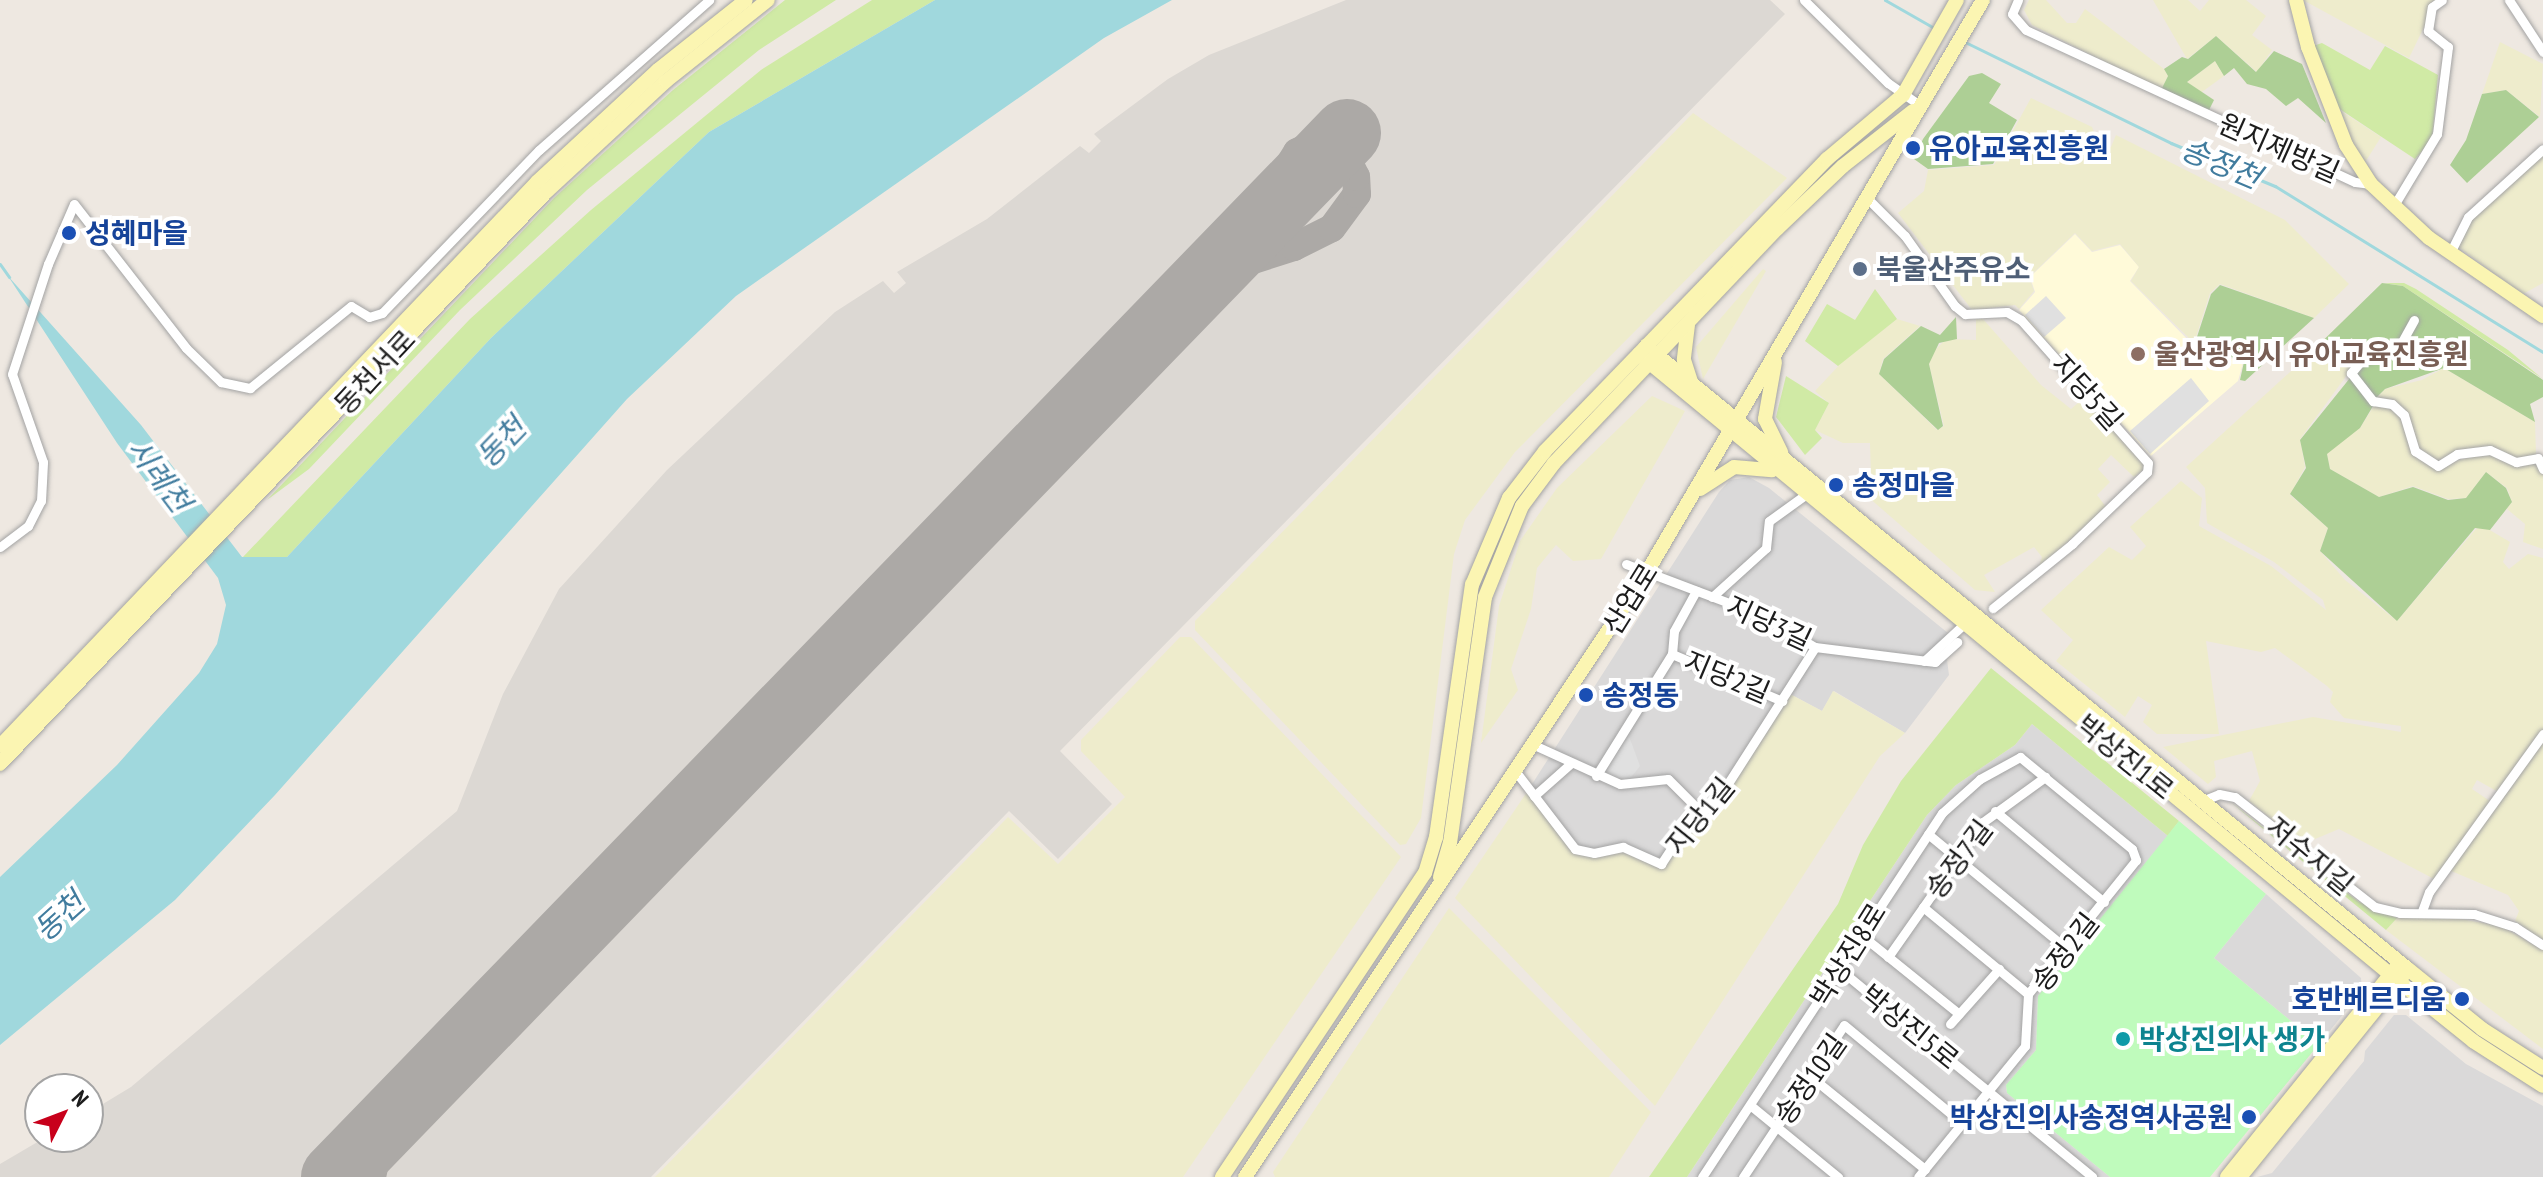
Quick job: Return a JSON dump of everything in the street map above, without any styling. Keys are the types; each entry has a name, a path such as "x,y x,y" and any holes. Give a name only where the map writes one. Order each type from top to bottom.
{"main road":[{"name":"동천서로","path":"0,764 537,182 658,70 746,0"},
{"name":"동천서로","path":"240,506 546,192 666,81 768,0"},
{"path":"2296,0 2308,47 2346,145 2371,184"},
{"path":"1222,1177 1425,873 1436,837 1472,585 1490,534 1524,475 1648,355 1827,159 1903,95 1956,2"},
{"name":"산업로","path":"1245,1177 1432,900 1647,572 1981,4"},
{"path":"1432,900 1450,843 1482,610 1495,562 1535,485 1630,383 1648,355 1689,321 1825,182 1921,106"},
{"name":"원지제방길","path":"2371,184 2393,207 2450,253 2543,316"},
{"path":"1630,383 1653,380 1687,387 1684,360 1689,321"},
{"path":"1691,497 1734,467 1785,468 1765,419 1779,346"},
{"name":"박상진1로","path":"1648,355 2202,801 2399,972 2473,1041 2543,1086"},
{"name":"박상진1로","path":"1785,468 1805,495 1963,625 2399,972 2543,1068"},
{"name":"동천서로","path":"0,746 157,594"},
{"path":"2227,1177 2399,972"},
{"path":"2240,1177 2399,972"}],"street":[{"path":"0,547 36,514 43,484 43,462 12,374 48,264 74,204 186,348 221,382 250,388 351,306 369,317 382,313 539,150 709,0"},
{"path":"1804,0 1903,95 1921,106"},
{"name":"원지제방길","path":"2018,0 2012,14 2026,30 2355,182 2371,184"},
{"path":"2393,207 2437,134 2448,47 2428,31 2432,7 2442,0"},
{"path":"2509,0 2543,52"},
{"path":"2450,253 2468,217 2543,149"},
{"name":"지당5길","path":"1866,197 1905,236 1955,306 1965,314 2007,312 2021,320 2148,463 2147,472 2072,544 1993,608"},
{"path":"2414,320 2400,345 2361,361 2351,373 2373,401 2392,404 2404,415 2418,454 2438,466 2457,454 2490,450 2516,462 2538,458 2543,469"},
{"path":"1712,597 1766,548 1769,521 1805,495"},
{"name":"지당3길","path":"1626,564 1758,614 1815,647 1924,661"},
{"name":"지당2길","path":"1596,776 1672,654 1674,631 1696,591"},
{"path":"1924,661 1963,625"},
{"path":"1924,661 1942,659 1957,642"},
{"name":"지당1길","path":"1516,772 1575,849 1594,853 1623,847 1658,865 1725,788 1815,647"},
{"name":"지당2길","path":"1672,654 1782,701"},
{"path":"2422,911 2429,892 2543,734"},
{"path":"1534,745 1596,776 1620,784 1668,779 1702,813"},
{"name":"송정2길","path":"1921,1173 2025,1046 2028,994 2134,866 2135,854 2017,757"},
{"name":"박상진8로","path":"1702,1177 1928,834 1964,791 2017,757"},
{"path":"1534,796 1570,764"},
{"name":"송정7길","path":"1888,957 1957,858 1995,811 2045,777"},
{"name":"저수지길","path":"2202,801 2219,794 2235,797 2361,899 2387,911 2422,911 2495,919 2543,945"},
{"path":"1995,811 2104,902"},
{"path":"1928,834 2066,948"},
{"path":"1923,907 2028,994"},
{"path":"1860,934 1959,1014"},
{"name":"박상진5로","path":"1838,968 2092,1177"},
{"path":"1950,1024 1999,969"},
{"name":"송정10길","path":"1744,1177 1844,1025 1962,1123"},
{"path":"1810,1076 1921,1173"},
{"path":"1750,1105 1838,1177"}],"shaded area":[{"path":"1346,0 1770,0 1785,14 1060,751 1112,804 1058,859 1009,811 651,1177 0,1177 0,1164 24,1150 24,1153 104,1153 104,1103 131,1087 457,811 503,694 559,589 667,470 835,312 883,281 894,293 906,283 897,272 987,219 1080,146 1089,153 1101,141 1094,134 1168,79 1209,55"},
{"path":"2029,0 2046,0 2067,23 2076,23 2085,9 2164,69 2168,76 2161,90 2032,25 2024,10"},
{"path":"2153,0 2188,0 2200,11 2209,0 2246,0 2266,16 2252,35 2272,50 2257,72 2216,36 2187,59"},
{"path":"2303,0 2437,0 2409,58"},
{"path":"2500,42 2543,64 2540,117 2506,90 2482,94"},
{"path":"2215,61 2224,76 2199,94 2187,82"},
{"path":"2031,98 2092,127 2099,144 2111,147 2116,135 2285,220 2349,284 2314,318 2220,284 2210,293 2194,343 2131,281 2139,267 2120,244 2092,251 2075,233 2029,277 2034,291 2019,309 2015,305 1972,310 1898,213 1924,191 1928,170 1994,165"},
{"path":"2338,109 2381,137 2364,164 2357,153"},
{"path":"1693,113 1787,178 1515,452 1465,520 1454,554 1421,818 1406,844 1400,845 1195,630 1195,621"},
{"path":"2543,154 2543,283 2523,294 2457,246 2476,212"},
{"name":"울산광역시 유아교육진흥원","path":"2075,234 2092,252 2120,245 2139,267 2130,281 2192,344 2243,363 2238,381 2151,456 2019,310 2035,292 2030,277"},
{"path":"1763,269 1766,271 1703,379 1696,347"},
{"path":"2046,296 2066,318 2044,337 2025,315"},
{"path":"1897,319 1920,326 1883,359 1879,374 1937,430 1944,426 1929,364 1933,352 1946,339 1976,340 1976,319 1983,319 2041,385 2071,409 2085,397 2143,459 2145,468 2134,477 2111,455 2098,469 2110,482 2097,495 2106,507 2038,569 2042,557 2034,547 1984,575 1995,592 1975,590 1852,483 1855,476 1871,475 1870,443 1843,443 1815,430 1829,403 1815,391 1844,360"},
{"path":"2352,339 2358,360 2300,439 2305,467 2290,495 2328,528 2320,551 2345,580 2397,621 2476,529 2483,526 2510,542 2503,562 2509,569 2528,554 2543,558 2543,730 2500,793 2477,780 2472,789 2493,803 2436,880 2339,829 2303,844 2249,801 2260,781 2252,751 2214,761 2216,777 2208,784 2163,747 2313,717 2401,732 2401,726 2344,718 2330,702 2333,692 2275,648 2261,652 2206,641 2219,734 2157,734 2143,722 2152,705 2138,696 2125,717 2056,661 2073,640 2041,610 2109,547 2132,560 2146,546 2130,527 2181,481 2202,498 2199,526 2271,566 2326,610 2323,600 2274,562 2207,523 2205,488 2186,467 2301,362 2311,362"},
{"path":"2444,368 2535,422 2536,455 2520,460 2490,448 2440,464 2415,446 2408,415 2374,401 2385,389 2422,380"},
{"path":"2191,378 2209,401 2150,454 2130,431"},
{"path":"1652,396 1685,411 1601,559 1573,561 1556,545 1537,568 1531,609 1511,669 1518,690 1481,743 1499,606 1520,541 1557,488"},
{"path":"2387,405 2405,421 2408,442 2432,467 2491,452 2534,461 2543,472 2543,549 2523,542 2525,524 2507,509 2512,502 2507,488 2486,472 2466,498 2448,499 2413,486 2379,497 2330,469 2327,454 2335,444 2360,428 2374,406"},
{"path":"1749,477 1769,488 1948,633 1944,638 1949,675 1905,733 1834,691 1822,711 1790,694 1742,770 1659,867 1574,852 1527,792 1719,492 1730,480"},
{"path":"1180,637 1191,637 1401,857 1183,1177 655,1177 1008,817 1058,864 1125,797 1081,751 1081,740"},
{"path":"1833,691 1905,733 1880,756 1655,1106 1455,898 1527,792 1574,852 1630,851 1659,867 1742,770 1790,694 1822,711"},
{"path":"2032,724 2168,836 2038,996 2036,1050 2006,1085 2007,1093 2110,1177 1687,1177 1927,815 1956,785 2015,745"},
{"path":"1629,736 1640,766 1629,780 1602,774"},
{"path":"2543,739 2543,941 2515,921 2519,911 2508,895 2449,870"},
{"path":"2266,894 2361,978 2362,991 2319,1044 2214,958"},
{"path":"1449,908 1651,1112 1609,1177 1275,1177 1273,1172"},
{"path":"2436,915 2501,926 2543,950 2543,1049 2386,930 2397,918"},
{"path":"2394,1015 2406,1015 2466,1064 2543,1106 2543,1177 2257,1177 2272,1173 2364,1061 2365,1051"}],"green space":[{"path":"785,0 836,0 759,50 587,190 460,310 309,469 267,500 554,198 673,90"},
{"path":"872,0 935,0 709,132 491,338 287,557 243,557 470,319 591,210 761,70"},
{"path":"2216,36 2256,72 2274,51 2302,64 2326,123 2298,98 2286,106 2266,89 2247,84 2234,68 2224,76 2215,61 2187,82 2214,100 2208,112 2161,90 2168,76 2164,69 2182,57 2188,59"},
{"path":"2322,43 2370,70 2385,46 2438,75 2432,140 2415,159 2338,108 2313,46"},
{"path":"1982,73 2001,84 1989,103 2017,120 1993,164 1928,169 1914,159 1923,139 1969,76"},
{"path":"2506,90 2539,117 2467,183 2450,165 2466,140 2482,94"},
{"path":"2382,283 2403,286 2543,380 2543,397 2530,404 2535,422 2444,368 2385,389 2374,400 2355,376 2359,364 2352,338 2311,362 2302,361"},
{"path":"2383,283 2404,283 2416,289 2508,350 2543,379 2403,286"},
{"path":"2220,285 2314,318 2245,381 2240,380 2244,362 2195,343 2211,294"},
{"path":"1875,289 1897,319 1838,366 1805,341 1827,304 1855,320"},
{"path":"1956,317 1957,339 1939,343 1929,364 1943,426 1938,430 1879,374 1884,359 1921,326 1940,335"},
{"path":"1786,376 1829,403 1815,430 1822,438 1805,455 1776,417"},
{"path":"2350,378 2373,406 2360,428 2327,454 2330,469 2379,497 2413,487 2448,500 2466,498 2486,472 2506,488 2512,502 2490,530 2475,528 2397,621 2320,551 2328,528 2290,494 2306,468 2300,440"},
{"path":"1991,668 2179,821 2168,836 2032,724 2015,745 1956,785 1927,815 1687,1177 1649,1177 1838,904 1863,845 1901,781"},
{"path":"2228,800 2359,902 2397,918 2386,930"},
{"path":"2179,821 2266,894 2214,958 2319,1044 2210,1177 2110,1177 2007,1093 2006,1085 2036,1050 2038,996"}],"water":[{"name":"동천","path":"935,0 1172,0 1104,38 736,296 627,399 275,795 175,900 0,1045 0,877 117,765 199,673 217,644 226,605 218,578 117,443 8,276 141,425 242,557 287,557 491,338 709,132"}],"waterway":[{"name":"송정천","path":"1885,0 1934,28"},
{"name":"송정천","path":"1963,41 2171,143 2275,186 2543,352"},
{"name":"시례천","path":"0,264 9,277"}],"taxiway":[{"path":"1196,289 1216,272 1294,247 1332,228 1357,194 1356,177 1344,152 1324,139 1297,152 1242,241"},
{"path":"372,1177 380,1140 395,1116"}],"runway":[{"path":"335,1177 1347,133"}],"place":[{"name":"유아교육진흥원","path":"1913,148"},
{"name":"성혜마을","path":"69,233"},
{"name":"북울산주유소","path":"1860,269"},
{"name":"울산광역시 유아교육진흥원","path":"2138,354"},
{"name":"송정마을","path":"1836,485"},
{"name":"송정동","path":"1586,695"},
{"name":"호반베르디움","path":"2462,999"},
{"name":"박상진의사 생가","path":"2123,1039"},
{"name":"박상진의사송정역사공원","path":"2249,1117"}]}
